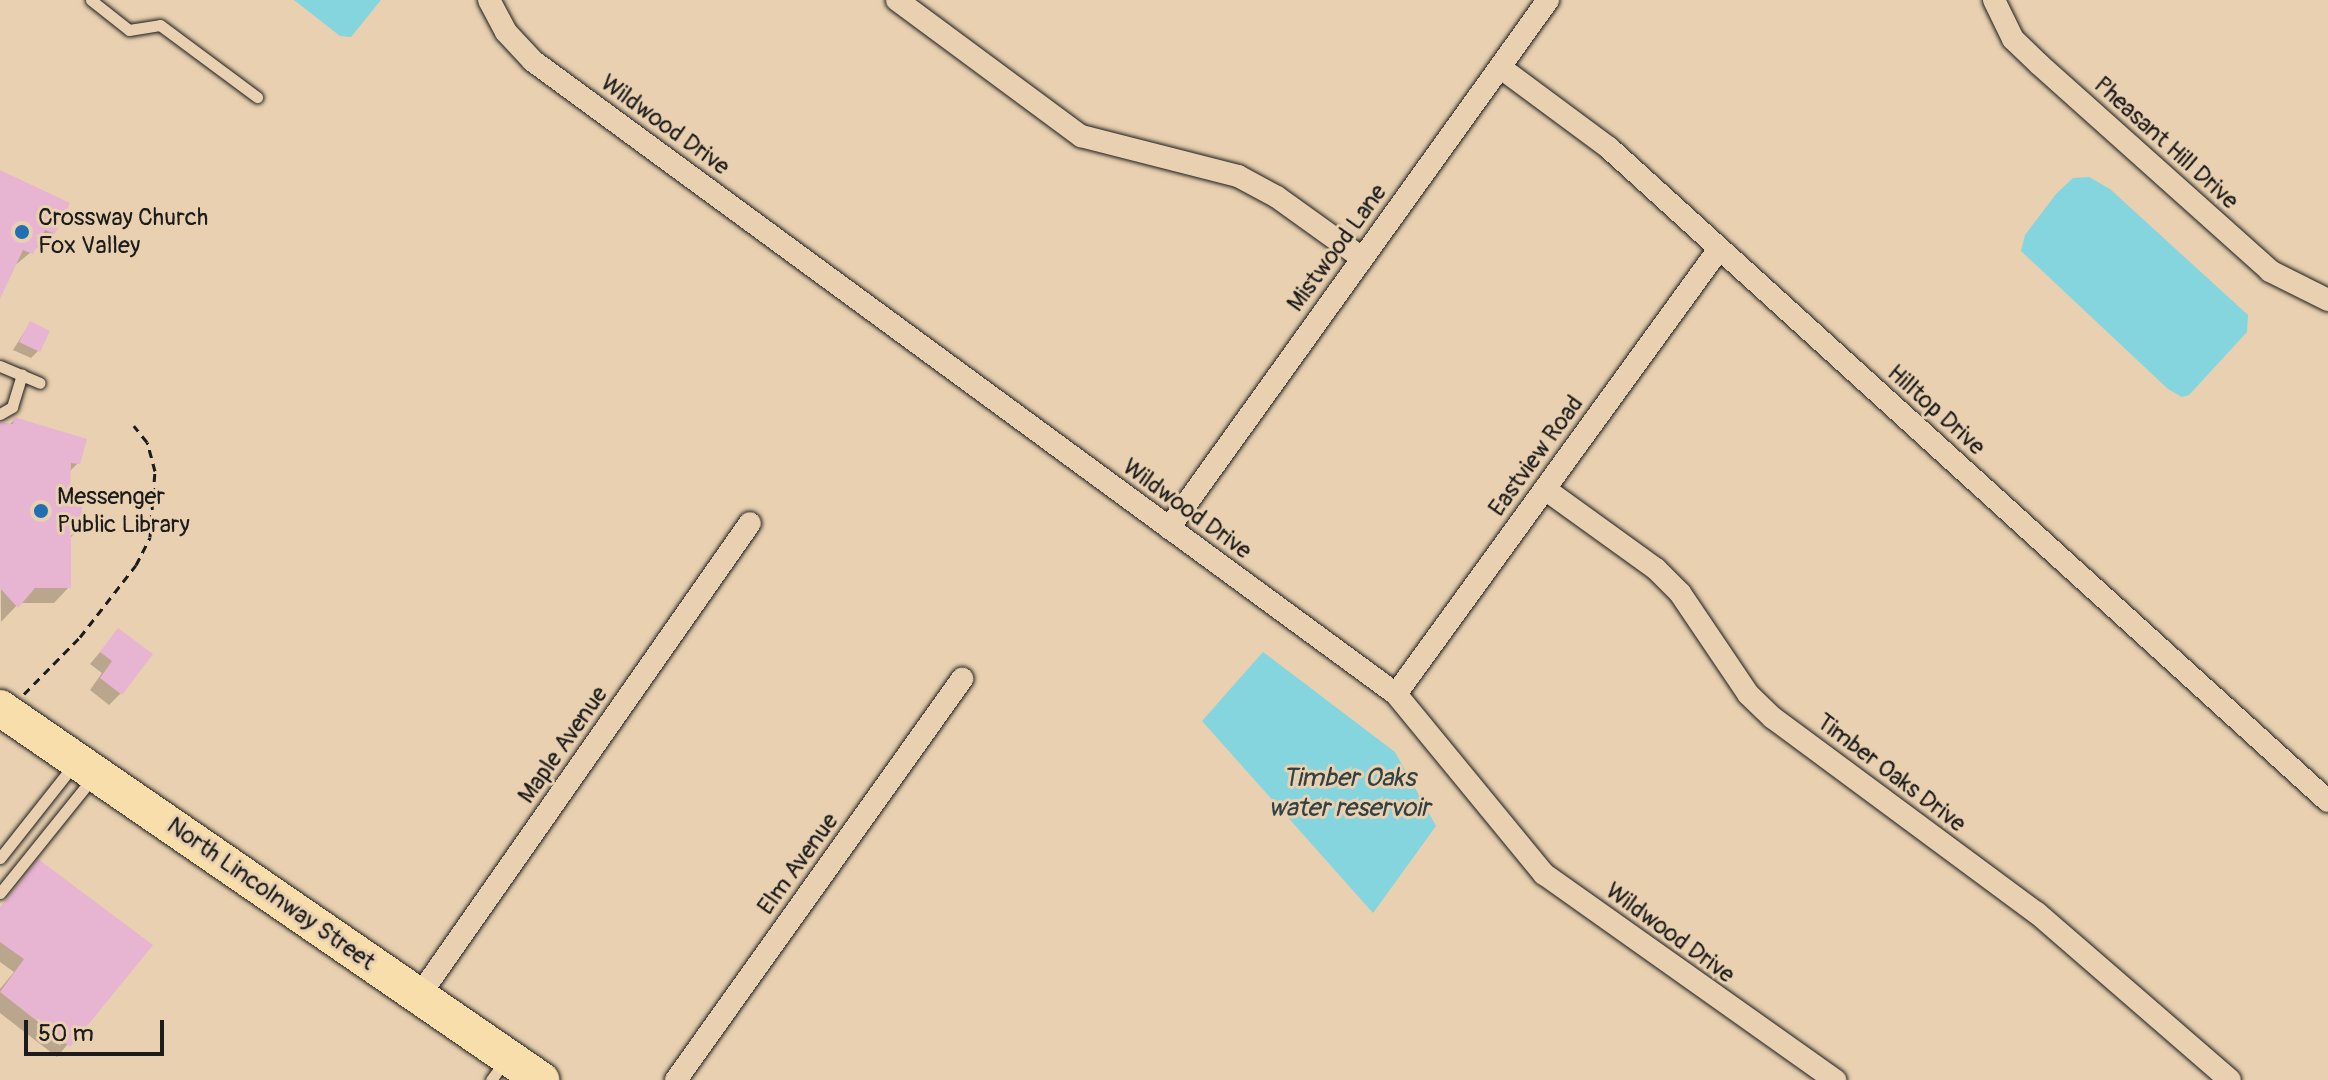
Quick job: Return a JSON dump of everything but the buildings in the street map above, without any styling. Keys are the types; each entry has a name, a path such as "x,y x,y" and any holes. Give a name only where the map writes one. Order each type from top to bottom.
{"main road":[{"name":"North Lincolnway Street","path":"9,703 87,766 419,996 499,1069 541,1080"}],"street":[{"name":"Wildwood Drive","path":"489,0 506,32 533,61 1396,694 1544,874 1835,1080"},
{"path":"897,0 1081,136 1238,176 1277,197 1362,258"},
{"name":"Mistwood Lane","path":"1169,528 1548,0"},
{"name":"Pheasant Hill Drive","path":"1994,0 2013,39 2051,76 2270,271 2328,300"},
{"name":"Hilltop Drive","path":"1501,68 1609,148 2328,801"},
{"name":"Eastview Road","path":"1396,694 1719,249"},
{"name":"Timber Oaks Drive","path":"1545,489 1656,569 1680,593 1748,694 1773,718 2037,913 2230,1080"},
{"name":"Maple Avenue","path":"419,996 750,523"},
{"name":"Elm Avenue","path":"676,1080 962,679"}],"lane":[{"path":"91,0 129,30 160,25 257,97"},
{"path":"0,366 40,383"},
{"path":"0,414 12,407 22,375"},
{"path":"0,858 87,766"},
{"path":"0,893 87,766"}],"path":[{"path":"9,703 80,637 136,565 150,537 155,471 147,442 134,426"}],"water":[{"path":"294,0 381,0 351,37 340,36"},
{"path":"2089,177 2110,189 2248,315 2247,332 2189,395 2182,397 2168,389 2021,251 2025,235 2056,194 2073,178"},
{"name":"Timber Oaks water reservoir","path":"1263,652 1395,752 1436,826 1373,913 1202,721"}],"place":[{"name":"Crossway Church Fox Valley","path":"22,232"},
{"name":"Messenger Public Library","path":"41,511"}]}
